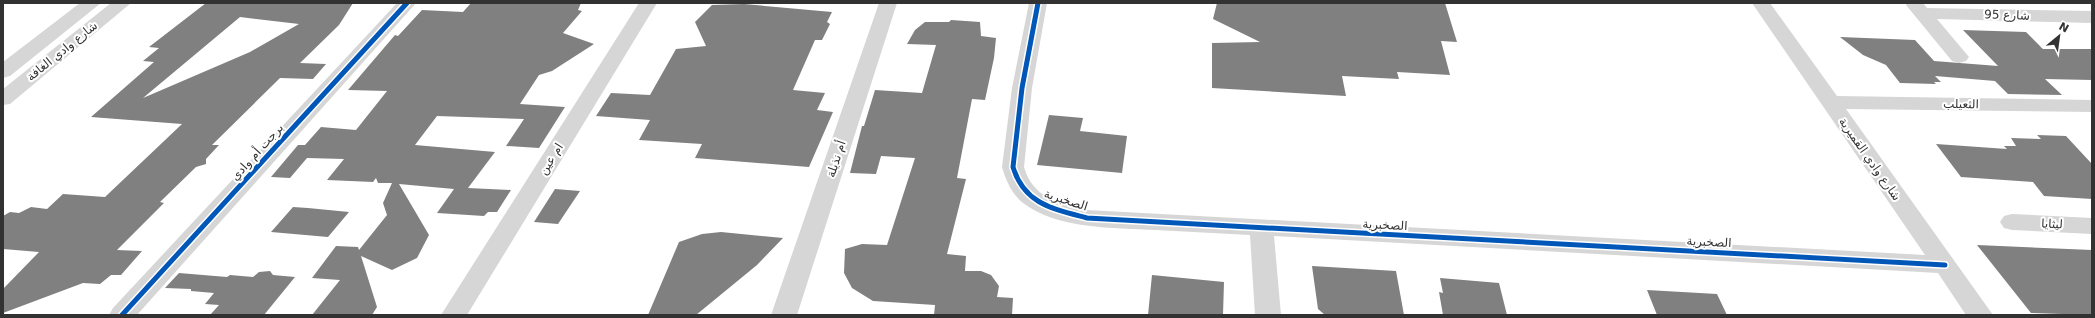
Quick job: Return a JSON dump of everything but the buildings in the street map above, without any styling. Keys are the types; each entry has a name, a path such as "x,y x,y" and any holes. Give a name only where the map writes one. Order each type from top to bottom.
{"street":[{"name":"شارع وادي الغافة","path":"3,72 92,3"},
{"name":"شارع وادي الغافة","path":"3,99 122,3"},
{"name":"برجت أم وادي","path":"122,315 407,3"},
{"name":"ام عين","path":"454,315 648,3"},
{"name":"أم نذيلة","path":"784,315 888,3"},
{"name":"الصخبرية","path":"1038,3 1022,88 1013,167 1015,180 1023,191 1038,202 1060,211 1087,218 1945,265"},
{"name":"شارع وادي القميرية","path":"1761,3 1829,102 1980,315"},
{"name":"شارع 95","path":"1917,8 2092,18"},
{"name":"شارع 95","path":"1917,8 1959,57"},
{"path":"3,60 31,50"},
{"name":"الثعيلب","path":"1829,102 2092,106"},
{"name":"ليثايا","path":"2012,222 2092,226"},
{"path":"1261,228 1268,315"}],"cycle path":[{"path":"122,315 407,3"},
{"path":"1038,3 1022,88 1013,167 1017,179 1023,189 1031,197 1063,212 1087,218 1945,265"}]}
